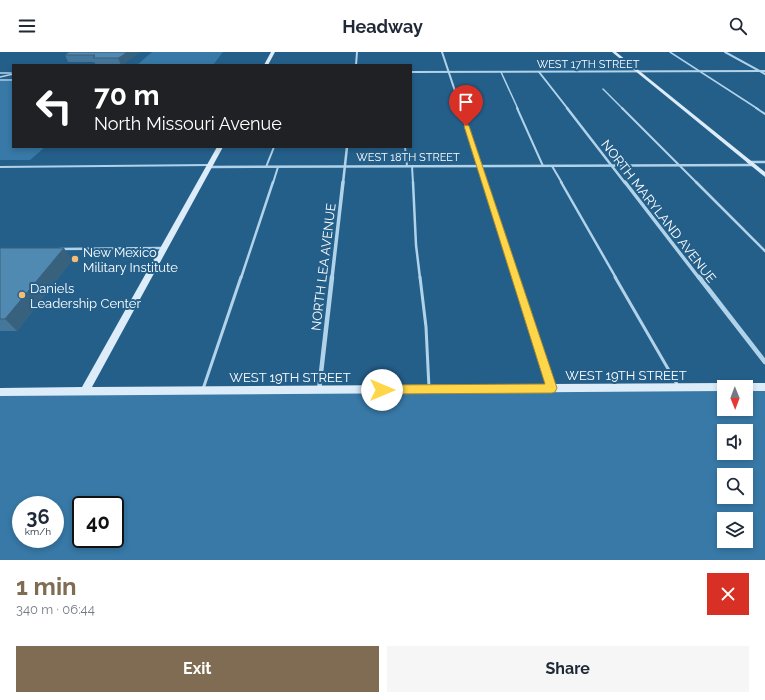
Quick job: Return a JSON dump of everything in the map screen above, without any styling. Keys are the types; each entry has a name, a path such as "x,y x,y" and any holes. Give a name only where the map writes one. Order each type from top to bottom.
{"street":[{"path":"267,64 273,52"},
{"path":"356,64 357,52"},
{"path":"442,52 552,388"},
{"path":"614,52 765,175"},
{"path":"725,52 765,74"},
{"name":"WEST 17TH STREET","path":"412,72 765,71"},
{"name":"NORTH MARYLAND AVENUE","path":"539,72 765,362"},
{"path":"86,392 219,148"},
{"name":"NORTH LEA AVENUE","path":"319,390 347,148"},
{"name":"WEST 18TH STREET","path":"209,166 611,166 765,162"},
{"name":"WEST 19TH STREET","path":"0,392 717,387"},
{"path":"753,387 765,387"}],"lane":[{"path":"670,52 765,114"},
{"path":"501,72 544,166"},
{"path":"0,73 12,74"},
{"path":"0,77 12,74"},
{"path":"0,80 12,80"},
{"path":"603,89 765,251"},
{"path":"266,167 274,148"},
{"path":"405,148 407,166"},
{"path":"0,167 209,166"},
{"path":"412,166 416,245 426,327 429,389"},
{"path":"552,166 679,388"},
{"path":"203,391 278,167"},
{"path":"55,249 164,248"}],"shaded area":[{"path":"152,52 223,52 214,64 138,64"},
{"path":"0,81 12,81 12,148 44,148 30,160 0,160"},
{"path":"717,387 717,416 753,416 753,387 765,387 765,560 0,560 0,392"}],"building":[{"path":"69,52 127,52 118,58 93,58 95,55 65,55"},
{"path":"0,248 64,248 5,319 0,319"}],"place":[{"name":"New Mexico Military Institute","path":"75,259"},
{"name":"Daniels Leadership Center","path":"22,295"}],"route":[{"path":"382,390 552,388 466,126"}]}
